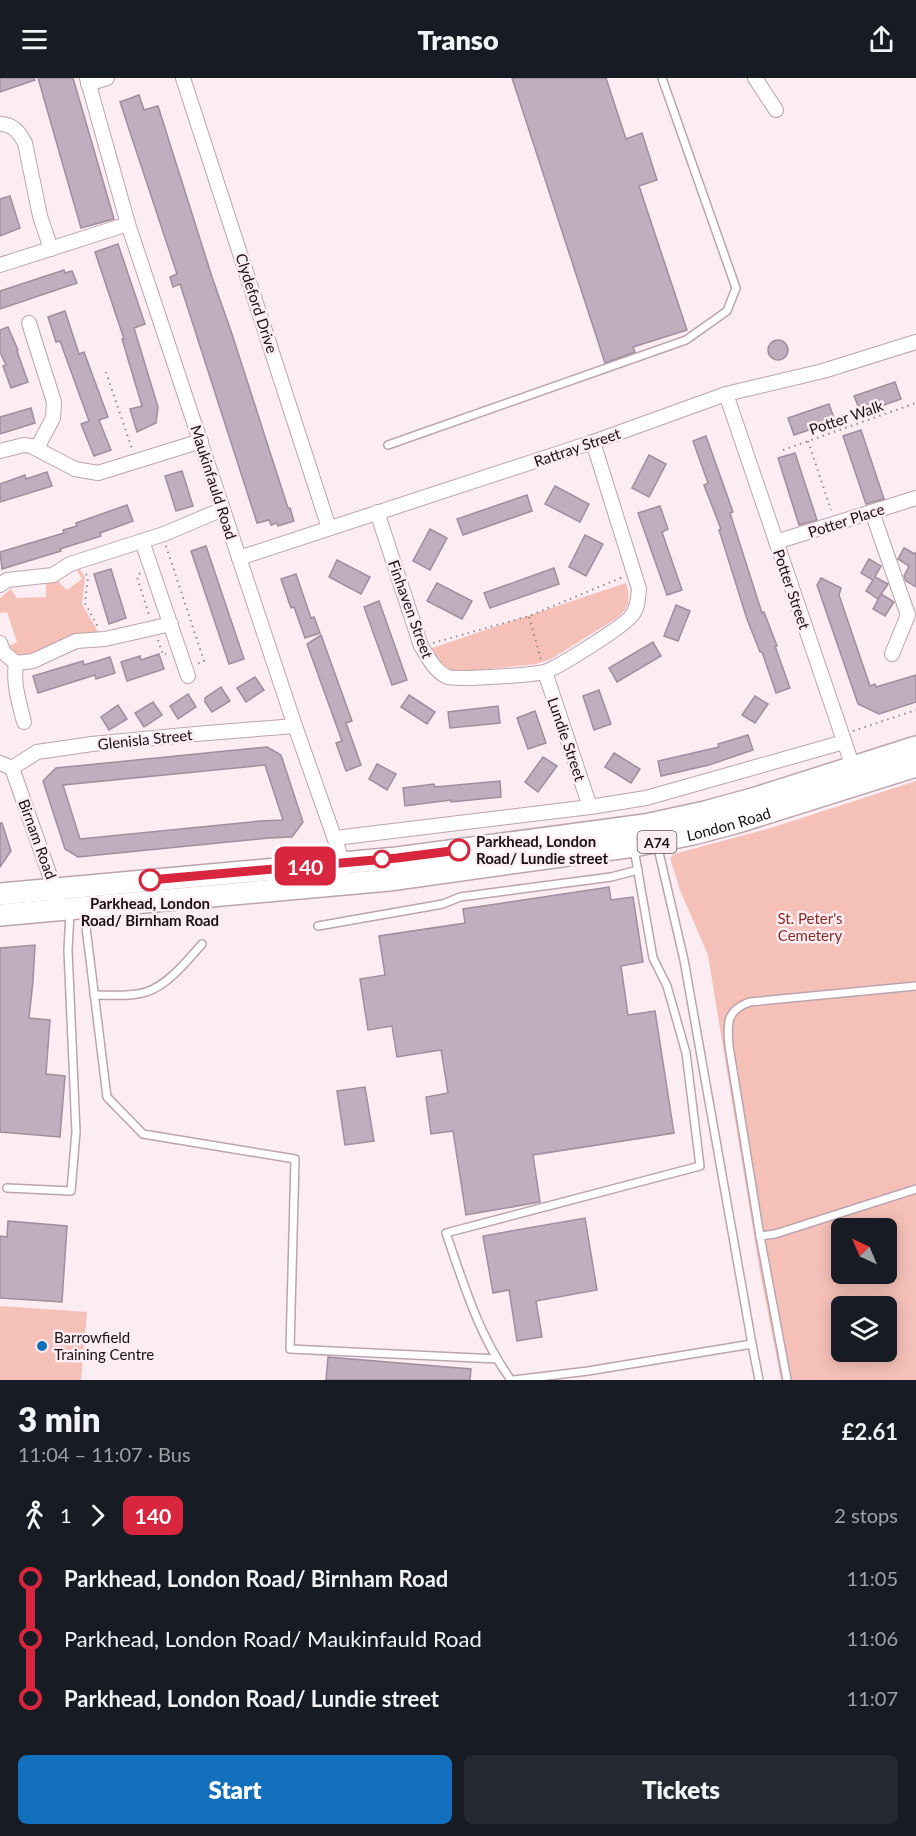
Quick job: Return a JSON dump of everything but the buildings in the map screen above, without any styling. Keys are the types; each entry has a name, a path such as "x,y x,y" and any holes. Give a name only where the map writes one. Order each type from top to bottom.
{"main road":[{"name":"London Road","path":"0,915 343,885 655,833 738,822 856,776 916,747"},
{"name":"London Road","path":"856,776 916,766"},
{"name":"London Road","path":"0,894 632,837"}],"street":[{"path":"88,81 107,78"},
{"name":"Clydeford Drive","path":"184,78 329,528"},
{"path":"755,78 776,110"},
{"name":"Maukinfauld Road","path":"88,81 128,224 295,726 335,838 343,885"},
{"path":"0,124 13,127 25,143 40,216 51,249"},
{"path":"0,265 128,224"},
{"path":"29,323 54,402 53,418 38,448"},
{"name":"Rattray Street","path":"239,558 593,442 726,394 823,371 916,342"},
{"name":"Potter Street","path":"726,394 856,776"},
{"path":"0,451 24,445 38,448 75,469 98,473 201,441"},
{"name":"Finhaven Street","path":"378,512 421,646 431,664 447,676 464,678 545,672 615,630 632,616 637,604 639,589 593,442"},
{"name":"Potter Place","path":"776,542 916,498"},
{"path":"0,585 7,580 53,575 70,564 164,534 223,509"},
{"path":"872,512 912,616 892,654"},
{"path":"142,541 187,672"},
{"path":"0,643 4,653 16,663 33,661 76,641 105,639 171,624"},
{"path":"16,663 14,677 24,722"},
{"name":"Lundie Street","path":"545,672 590,807"},
{"name":"Glenisla Street","path":"6,766 37,752 92,744 295,726"},
{"path":"335,838 646,798 843,738"},
{"name":"Birnam Road","path":"6,766 55,888 71,910"}],"lane":[{"path":"388,445 686,340 727,311 736,288 662,78"},
{"path":"655,833 684,960 759,1380"},
{"path":"632,837 653,958 667,986 686,1053 700,1166 446,1233 473,1313 496,1359 513,1380 588,1371 752,1344"},
{"path":"318,926 443,904 460,897 611,876 638,870"},
{"path":"71,910 94,995 107,1097 143,1134 295,1159 290,1348 496,1359"},
{"path":"8,1188 71,1191 76,1132 68,950 71,910"},
{"path":"94,995 145,992 168,978 202,944"},
{"path":"787,1380 760,1236 729,1046 728,1031 732,1013 750,1002 916,987"},
{"path":"760,1236 775,1234 916,1190"}],"path":[{"path":"106,372 136,461"},
{"name":"Potter Walk","path":"783,450 916,404"},
{"path":"808,441 835,524"},
{"path":"164,534 204,661 187,672"},
{"path":"78,561 88,577 85,603 105,639"},
{"path":"421,646 528,616 634,572"},
{"path":"528,616 545,672"},
{"path":"843,738 916,710"}],"green space":[{"path":"79,568 85,577 82,604 100,635 34,657 19,659 9,646 17,642 7,612 0,613 0,598 11,589 17,598 46,597 46,583 57,580 67,590 82,579 76,569"},
{"path":"626,583 628,602 622,614 551,659 536,664 454,673 429,649"},
{"name":"St. Peter's Cemetery","path":"916,781 916,1380 781,1380 760,1272 708,955 680,890 670,858 674,854 774,827"},
{"name":"Barrowfield Training Centre","path":"0,1306 87,1312 81,1380 0,1380"}],"bus line":[{"name":"140","path":"150,880 397,858 459,850"}],"place":[{"name":"Parkhead, London Road/ Lundie street","path":"459,850"},
{"name":"Parkhead, London Road/ Birnham Road","path":"150,880"},
{"name":"Barrowfield Training Centre","path":"42,1346"}]}
